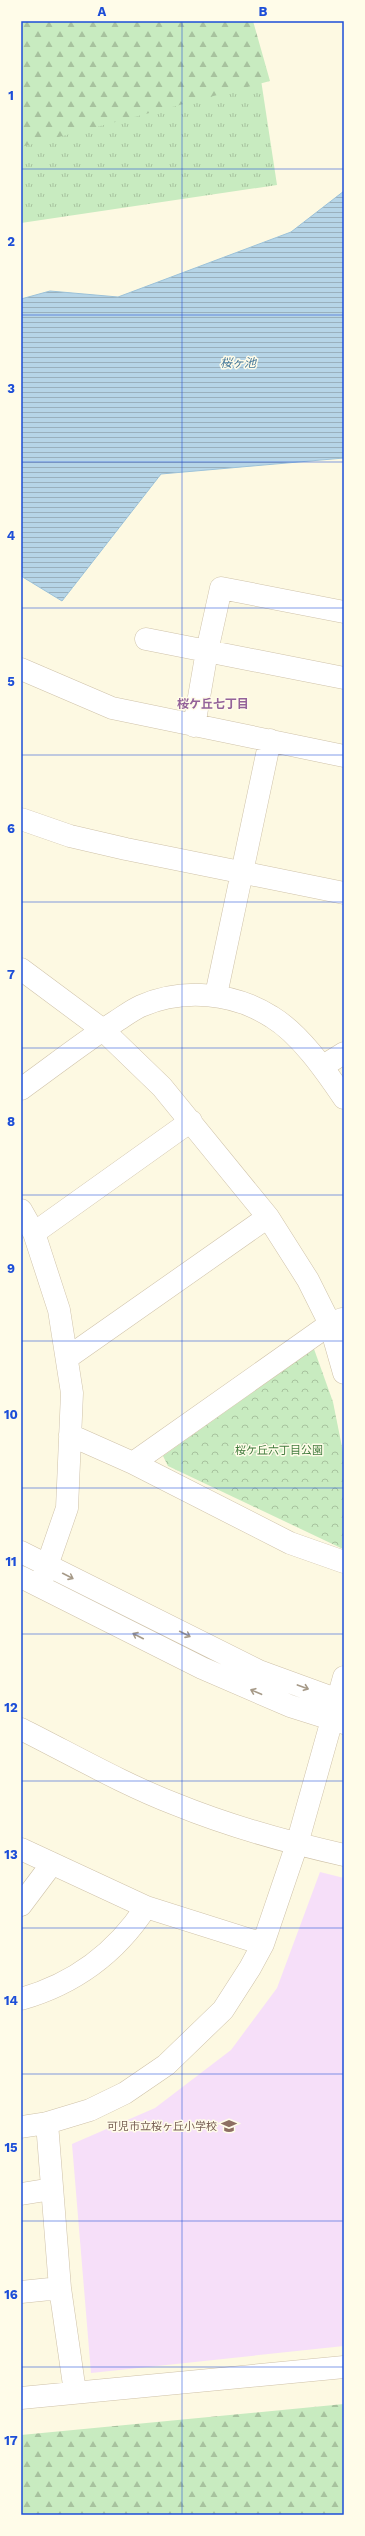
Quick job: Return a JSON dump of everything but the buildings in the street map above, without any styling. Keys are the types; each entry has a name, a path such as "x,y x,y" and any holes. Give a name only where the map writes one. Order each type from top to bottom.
{"street":[{"path":"194,726 206,651 221,588 344,612"},
{"path":"146,639 344,678"},
{"path":"21,669 112,708 344,756"},
{"path":"216,995 270,740"},
{"path":"21,819 77,837 344,893"},
{"path":"21,969 103,1030 162,1087 268,1217 308,1280 337,1321 344,1373"},
{"path":"21,1089 103,1030 140,1006 188,994 216,995 254,1007 273,1017 322,1066 344,1098"},
{"path":"322,1066 344,1053"},
{"path":"34,1233 191,1121"},
{"path":"21,1210 34,1233 59,1310 72,1394 67,1508 48,1566 30,1582 202,1668 290,1706 339,1711"},
{"path":"67,1358 268,1217"},
{"path":"133,1463 337,1321"},
{"path":"70,1435 133,1463 290,1543 344,1562"},
{"path":"21,1552 339,1711"},
{"path":"21,2127 47,2123 90,2110 125,2093 166,2065 223,2010 250,1968 263,1944 297,1844 339,1711 344,1677"},
{"path":"21,1729 173,1804 221,1822 297,1844 344,1855"},
{"path":"21,1849 51,1865 146,1907 263,1944"},
{"path":"21,1905 51,1865"},
{"path":"21,1999 68,1982 93,1964 133,1927 146,1907"},
{"path":"47,2123 60,2288 75,2392"},
{"path":"21,2194 52,2189"},
{"path":"21,2292 60,2288"},
{"path":"21,2398 344,2367"}],"shaded area":[{"name":"可児市立桜ヶ丘小学校","path":"320,1872 344,1878 344,2346 91,2373 72,2144 155,2108 231,2050 277,1988"}],"green space":[{"path":"21,21 252,21 277,185 21,223"},
{"path":"21,21 253,21 270,81 21,147"},
{"name":"桜ケ丘六丁目公園","path":"314,1349 333,1402 344,1457 343,1549 168,1466 163,1456"},
{"path":"344,2404 344,2515 21,2515 21,2435"}],"water":[{"name":"桜ヶ池","path":"344,191 344,458 161,474 62,601 21,576 21,299 50,291 118,297 291,232"}],"place":[{"name":"可児市立桜ヶ丘小学校","path":"229,2126"}],"district":[{"name":"桜ケ丘七丁目","path":"213,704"}]}
